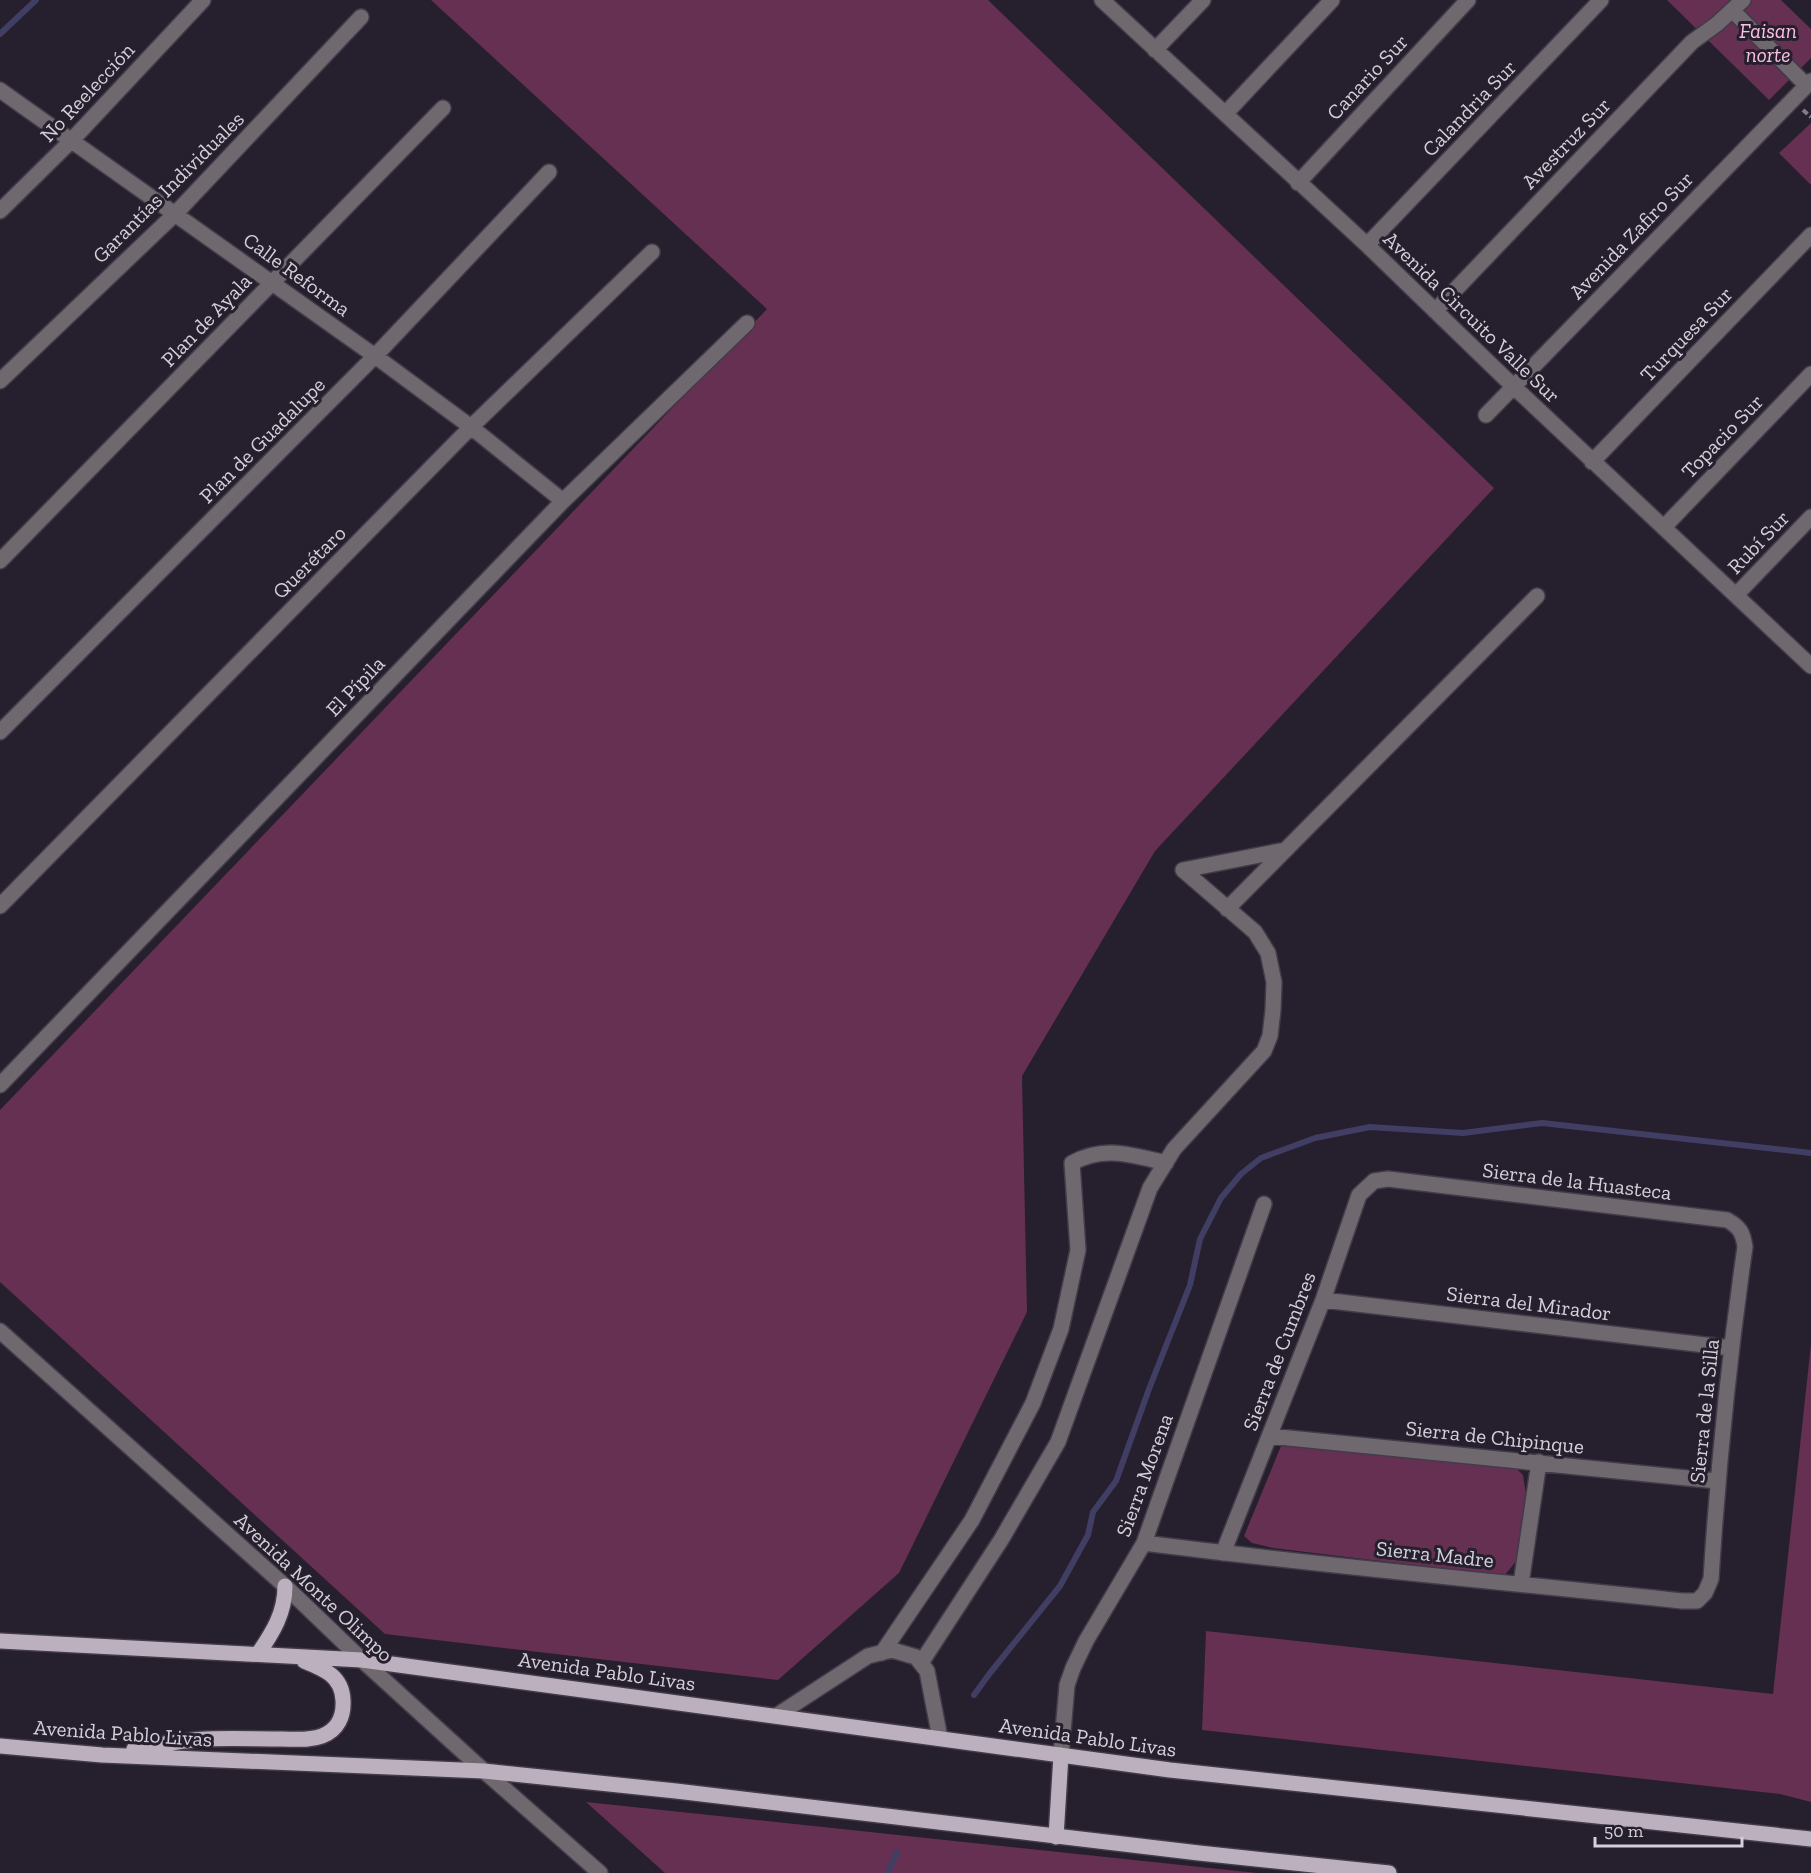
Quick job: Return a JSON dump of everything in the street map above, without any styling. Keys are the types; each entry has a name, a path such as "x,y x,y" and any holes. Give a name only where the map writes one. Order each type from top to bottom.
{"main road":[{"path":"258,1654 272,1634 280,1617 285,1598 285,1586"},
{"path":"0,1641 293,1656 331,1673 343,1690 344,1707 341,1720 336,1727 323,1736 302,1739 207,1739 102,1755"},
{"name":"Avenida Pablo Livas","path":"293,1656 362,1660 1170,1770 1811,1839"},
{"name":"Avenida Pablo Livas","path":"0,1746 102,1755 484,1771 1389,1873"},
{"path":"1056,1837 1061,1755"}],"street":[{"name":"No Reelección","path":"0,211 71,141 203,0"},
{"name":"Avenida Circuito Valle Sur","path":"1102,0 1367,245 1592,462 1809,660"},
{"path":"1155,50 1203,0"},
{"path":"1226,113 1332,0"},
{"name":"Canario Sur","path":"1298,183 1468,0"},
{"name":"Calandria Sur","path":"1367,245 1601,0"},
{"path":"1738,5 1809,83"},
{"name":"Avestruz Sur","path":"1435,311 1692,42 1738,5"},
{"name":"Garantías Individuales","path":"0,381 176,213 361,16"},
{"name":"Avenida Zafiro Sur","path":"1486,415 1809,83"},
{"name":"Calle Reforma","path":"6,94 273,281 471,427 563,501"},
{"name":"Plan de Ayala","path":"0,561 443,108"},
{"name":"Plan de Guadalupe","path":"0,732 375,356 549,172"},
{"name":"Turquesa Sur","path":"1592,462 1811,235"},
{"name":"Querétaro","path":"0,906 471,427 652,252"},
{"name":"El Pípila","path":"0,1085 563,501 747,323"},
{"name":"Topacio Sur","path":"1664,527 1811,374"},
{"name":"Rubí Sur","path":"1736,595 1811,517"},
{"path":"1227,909 1537,596"},
{"path":"921,1662 1001,1540 1058,1442 1150,1188 1174,1149 1264,1051 1270,1036 1274,982 1268,953 1255,932 1183,870 1285,850"},
{"path":"882,1653 972,1520 1033,1403 1061,1329 1078,1250 1072,1163 1087,1155 1121,1153 1166,1163"},
{"name":"Sierra de la Huasteca","path":"1388,1179 1727,1220 1738,1226 1744,1236 1745,1247"},
{"name":"Sierra de Cumbres","path":"1223,1553 1323,1300 1359,1195 1374,1181 1388,1179"},
{"name":"Sierra Morena","path":"1061,1755 1067,1685 1073,1668 1086,1641 1144,1543 1264,1204"},
{"name":"Sierra de la Silla","path":"1711,1579 1717,1481 1731,1348 1745,1247"},
{"name":"Sierra del Mirador","path":"1323,1300 1731,1348"},
{"name":"Avenida Monte Olimpo","path":"0,1331 285,1586 484,1771 600,1873"},
{"name":"Sierra de Chipinque","path":"1269,1436 1717,1481"},
{"path":"1521,1584 1539,1462"},
{"name":"Sierra Madre","path":"1144,1543 1682,1601 1697,1601 1705,1593 1711,1579"},
{"path":"776,1716 868,1656 892,1650 916,1657 927,1671 940,1738"}],"green space":[{"path":"431,0 988,0 1494,488 1155,851 1022,1076 1027,1312 899,1573 778,1680 385,1634 0,1282 0,1110 767,309"},
{"name":"Faisan norte","path":"1667,0 1781,0 1811,29 1811,58 1769,100"},
{"path":"1811,123 1811,185 1779,153"},
{"path":"1811,1344 1811,1802 1780,1794 1202,1730 1206,1631 1773,1694"},
{"path":"1281,1446 1514,1466 1523,1475 1527,1501 1518,1559 1504,1576 1273,1548 1252,1543 1244,1536"},
{"path":"586,1802 1257,1873 665,1873"}],"waterway":[{"path":"0,34 36,0"},
{"path":"974,1695 1060,1586 1088,1535 1093,1512 1116,1481 1190,1285 1200,1239 1221,1198 1241,1174 1261,1158 1315,1138 1370,1127 1463,1133 1542,1123 1811,1153"},
{"path":"888,1873 897,1852"}]}
